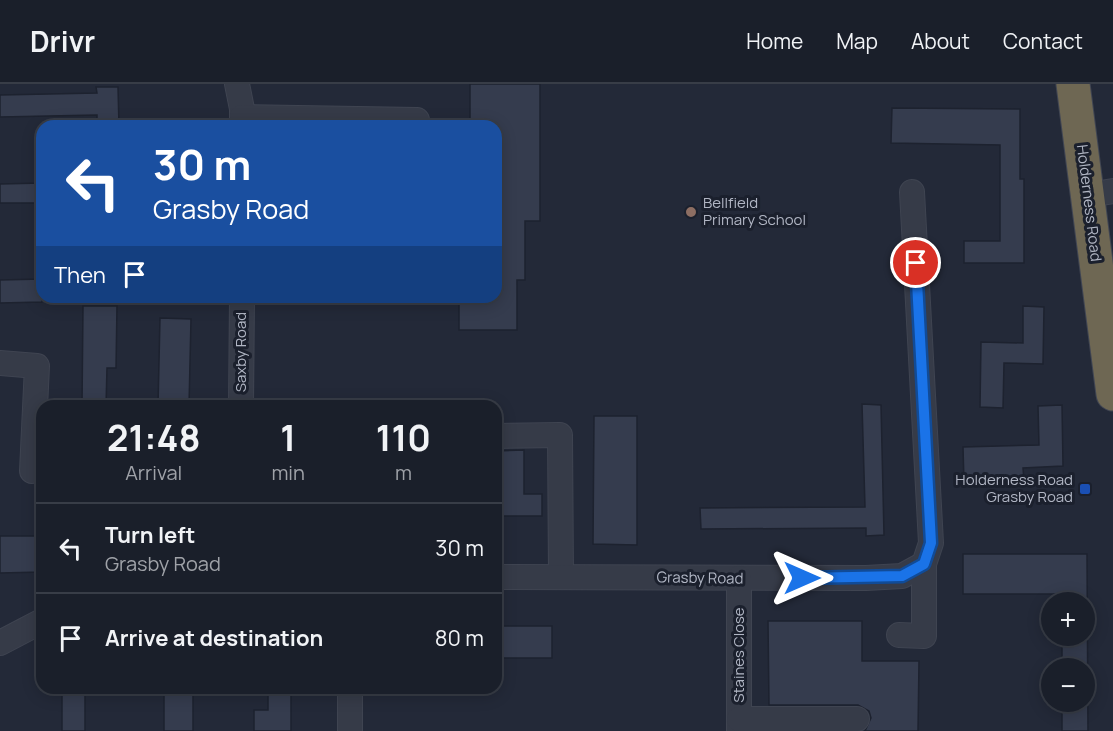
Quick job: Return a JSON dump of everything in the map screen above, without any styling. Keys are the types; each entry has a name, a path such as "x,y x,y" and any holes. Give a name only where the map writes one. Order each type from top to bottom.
{"highway":[{"name":"Holderness Road","path":"1073,84 1101,193 1113,394"}],"street":[{"path":"237,84 242,120"},
{"path":"899,635 924,636 924,564 931,543 912,192"},
{"name":"Saxby Road","path":"241,400 242,303"},
{"path":"0,363 37,366 32,471"},
{"path":"502,436 560,435 561,576"},
{"name":"Grasby Road","path":"502,577 739,579 902,576 924,564"},
{"name":"Staines Close","path":"739,579 739,725"},
{"path":"0,643 36,624"},
{"path":"350,694 350,731"},
{"path":"739,725 856,719"}],"building":[{"path":"470,84 540,84 540,221 525,221 525,280 517,280 517,330 459,330 459,303 502,303 502,120 470,120"},
{"path":"96,87 118,87 119,120 97,120 97,115 0,117 0,95 97,93"},
{"path":"892,108 1020,109 1020,179 1024,179 1024,263 964,263 964,241 1000,241 1000,145 891,143"},
{"path":"36,183 36,203 0,203 0,184"},
{"path":"36,279 36,302 0,303 0,280"},
{"path":"83,306 117,306 116,368 107,368 106,400 82,400"},
{"path":"1023,306 1044,307 1043,364 1004,363 1003,408 980,407 981,342 1023,343"},
{"path":"160,318 191,319 189,400 158,400"},
{"path":"862,404 881,405 884,535 866,536 866,528 701,529 700,508 865,507"},
{"path":"1062,405 1063,466 1023,468 1024,481 964,483 963,447 1039,445 1038,406"},
{"path":"594,416 637,416 637,545 593,544"},
{"path":"524,450 524,494 542,494 542,516 502,516 502,451"},
{"path":"0,536 36,536 36,572 0,573"},
{"path":"963,554 1087,554 1087,592 963,594"},
{"path":"768,621 862,621 862,661 919,661 918,731 865,731 871,718 869,711 858,705 769,705"},
{"path":"502,626 552,626 552,658 502,658"},
{"path":"1062,646 1088,646 1088,658 1062,658"},
{"path":"62,694 85,694 85,731 62,731"},
{"path":"164,694 193,694 193,731 164,731"},
{"path":"268,694 291,694 291,731 254,731 254,710 268,710"},
{"path":"1062,712 1088,712 1088,731 1062,731"}],"place":[{"name":"Bellfield Primary School","path":"691,212"},
{"name":"Holderness Road Grasby Road","path":"1085,489"}],"route":[{"path":"802,578 902,576 924,564 931,543 916,263"}]}
